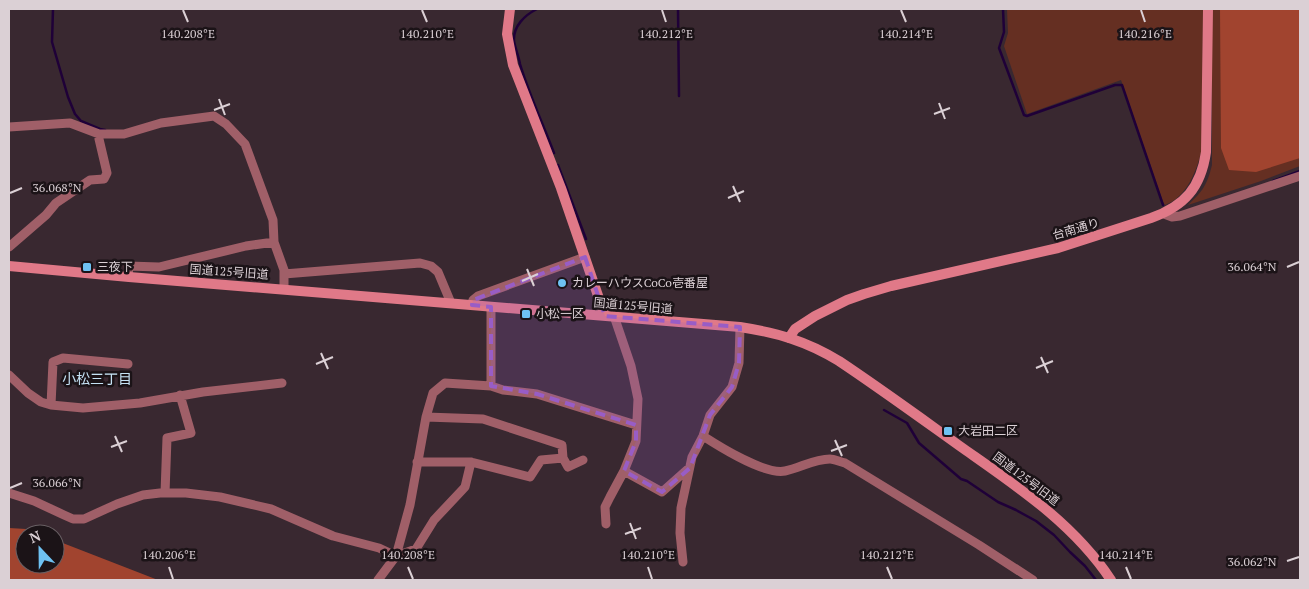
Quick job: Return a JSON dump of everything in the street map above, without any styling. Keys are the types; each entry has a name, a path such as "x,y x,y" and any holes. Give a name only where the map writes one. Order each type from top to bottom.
{"street":[{"path":"510,9 508,34 513,65 585,257 631,366 638,400 636,441 606,507 606,524"},
{"name":"台南通り","path":"789,338 795,329 815,316 864,294 891,286 1058,248 1164,214 1181,203 1195,187 1204,166 1206,152 1208,9"},
{"path":"9,127 70,124 100,134 124,134 161,123 214,116 226,124 245,144 273,220 274,242 284,270 284,289"},
{"path":"9,247 46,215 56,203 90,180 104,179 107,173 99,138 100,134"},
{"path":"1164,214 1172,217 1180,216 1300,176"},
{"path":"128,277 128,266 159,267 246,246 274,242"},
{"path":"472,305 473,300 478,296 585,257"},
{"path":"284,274 420,264 431,266 438,272 451,303"},
{"name":"国道125号旧道","path":"9,266 740,327 768,331 819,350 838,361 1030,496 1065,526 1095,558 1111,580"},
{"path":"490,306 491,386"},
{"path":"683,562 680,533 681,508 692,457 703,436 710,415 732,387 739,364 740,327"},
{"path":"51,405 53,362 63,358 128,364"},
{"path":"9,375 28,393 41,402 51,405 83,408 140,403 203,392 282,383"},
{"path":"378,580 396,556 410,505 426,418 433,393 445,383 491,386 503,390 537,394 636,425"},
{"path":"165,493 167,438 192,433 180,396"},
{"path":"426,418 483,419 562,445 563,458 568,467 583,460"},
{"path":"703,436 727,451 766,469 778,472 815,461 830,459 845,463 1033,580"},
{"path":"417,462 471,462 530,477 541,460 563,458"},
{"path":"9,493 34,501 73,519 84,519 143,495 186,493 220,497 271,509 333,536 379,548 396,556 416,549 434,520 464,487 471,462"},
{"path":"624,471 662,492 690,468"}],"highlighted area":[{"path":"585,257 605,316 740,327 739,363 732,387 710,415 690,468 662,492 624,471 636,441 636,425 537,394 491,386 491,307 472,305 473,300"}],"shaded area":[{"path":"1007,9 1203,9 1202,149 1194,174 1179,196 1165,205 1163,202 1121,80 1027,114 1004,46 1008,33"},
{"path":"1212,9 1300,9 1300,166 1188,205 1204,187 1212,165"},
{"path":"1220,9 1300,9 1300,158 1256,172 1229,170 1221,148"},
{"path":"9,528 15,528 15,574 65,574 65,544 158,580 9,580"}],"waterway":[{"path":"53,9 52,42 75,114 81,121 105,130"},
{"path":"537,9 528,14 518,26 515,31 514,41 520,64 554,153"},
{"path":"678,9 679,96"},
{"path":"1003,9 1004,32 999,48 1024,115 1027,116 1115,85 1122,85 1163,205"},
{"path":"558,165 586,239"},
{"path":"1273,181 1300,171"},
{"path":"884,410 907,423 919,443 961,479 998,502 1036,521 1054,535 1085,566 1096,580"}],"place":[{"name":"三夜下","path":"87,267"},
{"name":"カレーハウスCoCo壱番屋","path":"562,283"},
{"name":"小松一区","path":"526,314"},
{"name":"大岩田二区","path":"948,431"}],"district":[{"name":"小松三丁目","path":"97,379"}]}
